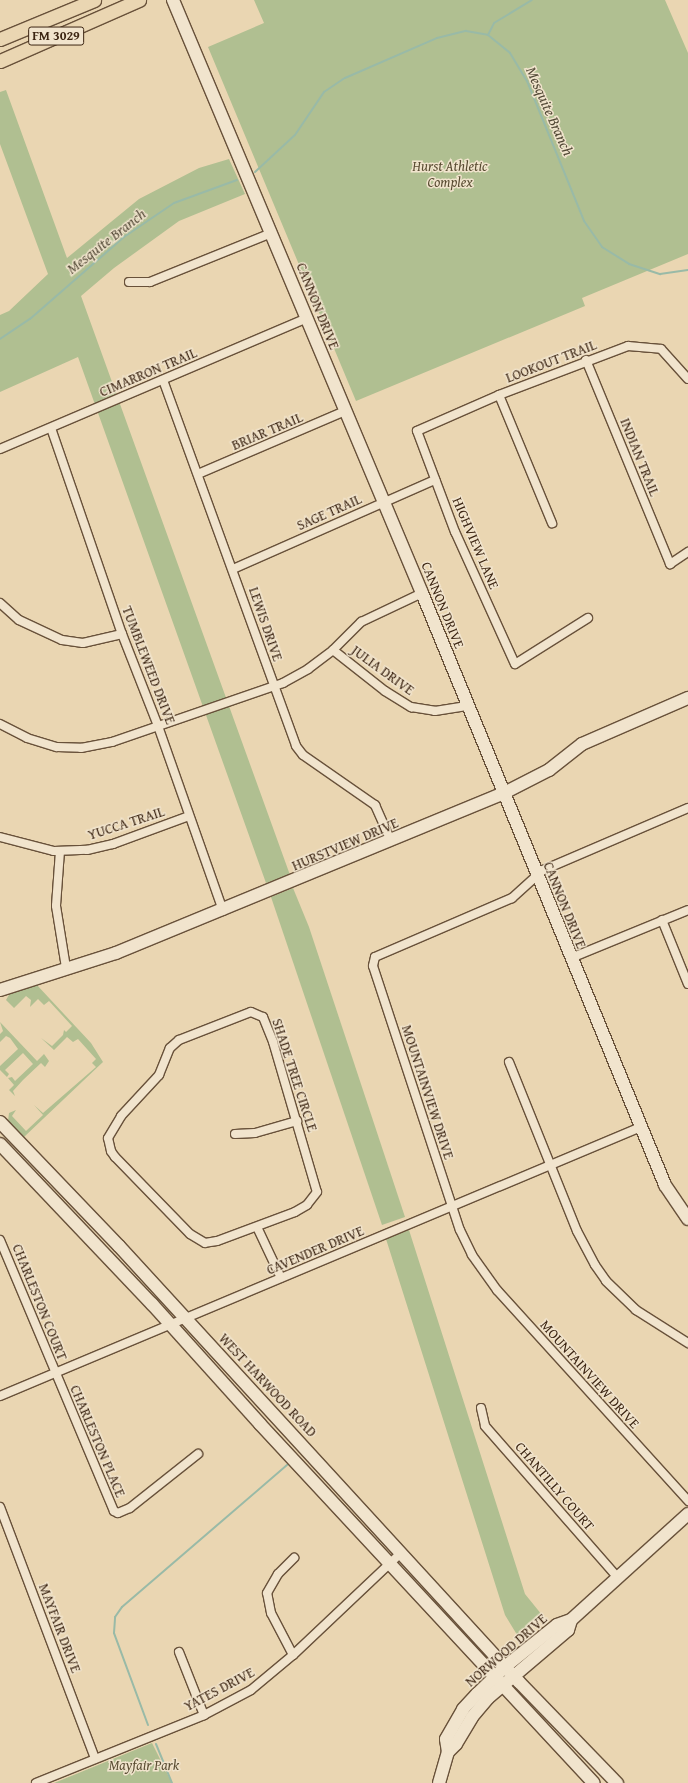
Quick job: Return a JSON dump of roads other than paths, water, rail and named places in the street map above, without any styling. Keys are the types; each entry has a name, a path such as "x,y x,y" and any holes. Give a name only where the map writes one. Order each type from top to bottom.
{"main road":[{"name":"FM 3029","path":"0,40 94,0"},
{"name":"FM 3029","path":"0,61 139,0"},
{"name":"CANNON DRIVE","path":"173,0 422,593 467,706 665,1185 688,1219"},
{"name":"HURSTVIEW DRIVE","path":"0,990 116,953 223,911 391,841 504,793 549,770 582,744 688,698"},
{"name":"WEST HARWOOD ROAD","path":"0,1122 187,1319 510,1671 617,1783"},
{"path":"0,1144 172,1326 594,1783"},
{"name":"NORWOOD DRIVE","path":"439,1783 448,1752 456,1744 499,1681 558,1625 571,1620 688,1514"}],"street":[{"path":"129,282 150,282 271,233"},
{"name":"CIMARRON TRAIL","path":"0,449 307,318"},
{"name":"LOOKOUT TRAIL","path":"417,431 499,395 586,360 628,346 661,349 688,379"},
{"name":"INDIAN TRAIL","path":"586,360 670,564 688,552"},
{"name":"LEWIS DRIVE","path":"163,380 233,569 291,734 303,755 375,805 391,841"},
{"path":"499,395 552,522"},
{"name":"BRIAR TRAIL","path":"198,474 345,411"},
{"name":"TUMBLEWEED DRIVE","path":"51,428 122,634 158,726 223,911"},
{"name":"HIGHVIEW LANE","path":"417,431 455,532 515,664 588,618"},
{"name":"SAGE TRAIL","path":"233,569 435,480"},
{"path":"0,724 10,732 34,741 57,747 81,748 112,742 273,686 308,669 334,650 360,622 422,593"},
{"path":"0,603 19,620 62,640 83,643 122,634"},
{"name":"JULIA DRIVE","path":"334,650 385,691 411,707 436,711 467,706"},
{"name":"MOUNTAINVIEW DRIVE","path":"688,808 536,874 512,898 373,959 373,966 452,1207 472,1255 497,1290 688,1501"},
{"name":"YUCCA TRAIL","path":"0,837 60,851 87,850 113,844 189,816"},
{"path":"60,851 56,906 66,968"},
{"path":"571,958 688,910"},
{"path":"662,920 688,984"},
{"name":"SHADE TREE CIRCLE","path":"251,1012 263,1017 297,1121 317,1192 307,1205 257,1227 217,1241 201,1242 190,1234 110,1151 108,1143 110,1132 121,1116 159,1075 170,1048 179,1040 251,1012"},
{"path":"509,1062 587,1251 606,1281 636,1310 688,1343"},
{"path":"235,1134 255,1133 297,1121"},
{"name":"CAVENDER DRIVE","path":"0,1396 172,1326 281,1278 641,1127"},
{"path":"257,1227 281,1278"},
{"name":"CHARLESTON COURT","path":"0,1240 55,1374"},
{"name":"CHARLESTON PLACE","path":"55,1374 114,1511 118,1513 130,1508 198,1454"},
{"name":"CHANTILLY COURT","path":"481,1408 485,1426 617,1577"},
{"name":"MAYFAIR DRIVE","path":"0,1507 95,1759"},
{"name":"YATES DRIVE","path":"36,1783 204,1714 251,1690 293,1655 401,1552"},
{"path":"293,1655 271,1614 267,1593 275,1577 294,1558"},
{"path":"179,1652 204,1714"}],"waterway":[{"path":"488,35 494,23 532,0"},
{"name":"Mesquite Branch","path":"255,172 295,135 324,92 345,78 437,38 466,31 488,35 510,53 527,81 584,221 602,247 629,264 660,274 688,270"},
{"name":"Mesquite Branch","path":"0,339 30,319 124,237 174,203 237,180"},
{"path":"148,1725 114,1633 115,1617 122,1607 287,1465"},
{"path":"156,1744 172,1783"}],"park label":[{"name":"Hurst Athletic Complex","path":"450,174"},
{"name":"Mayfair Park","path":"144,1765"}]}
